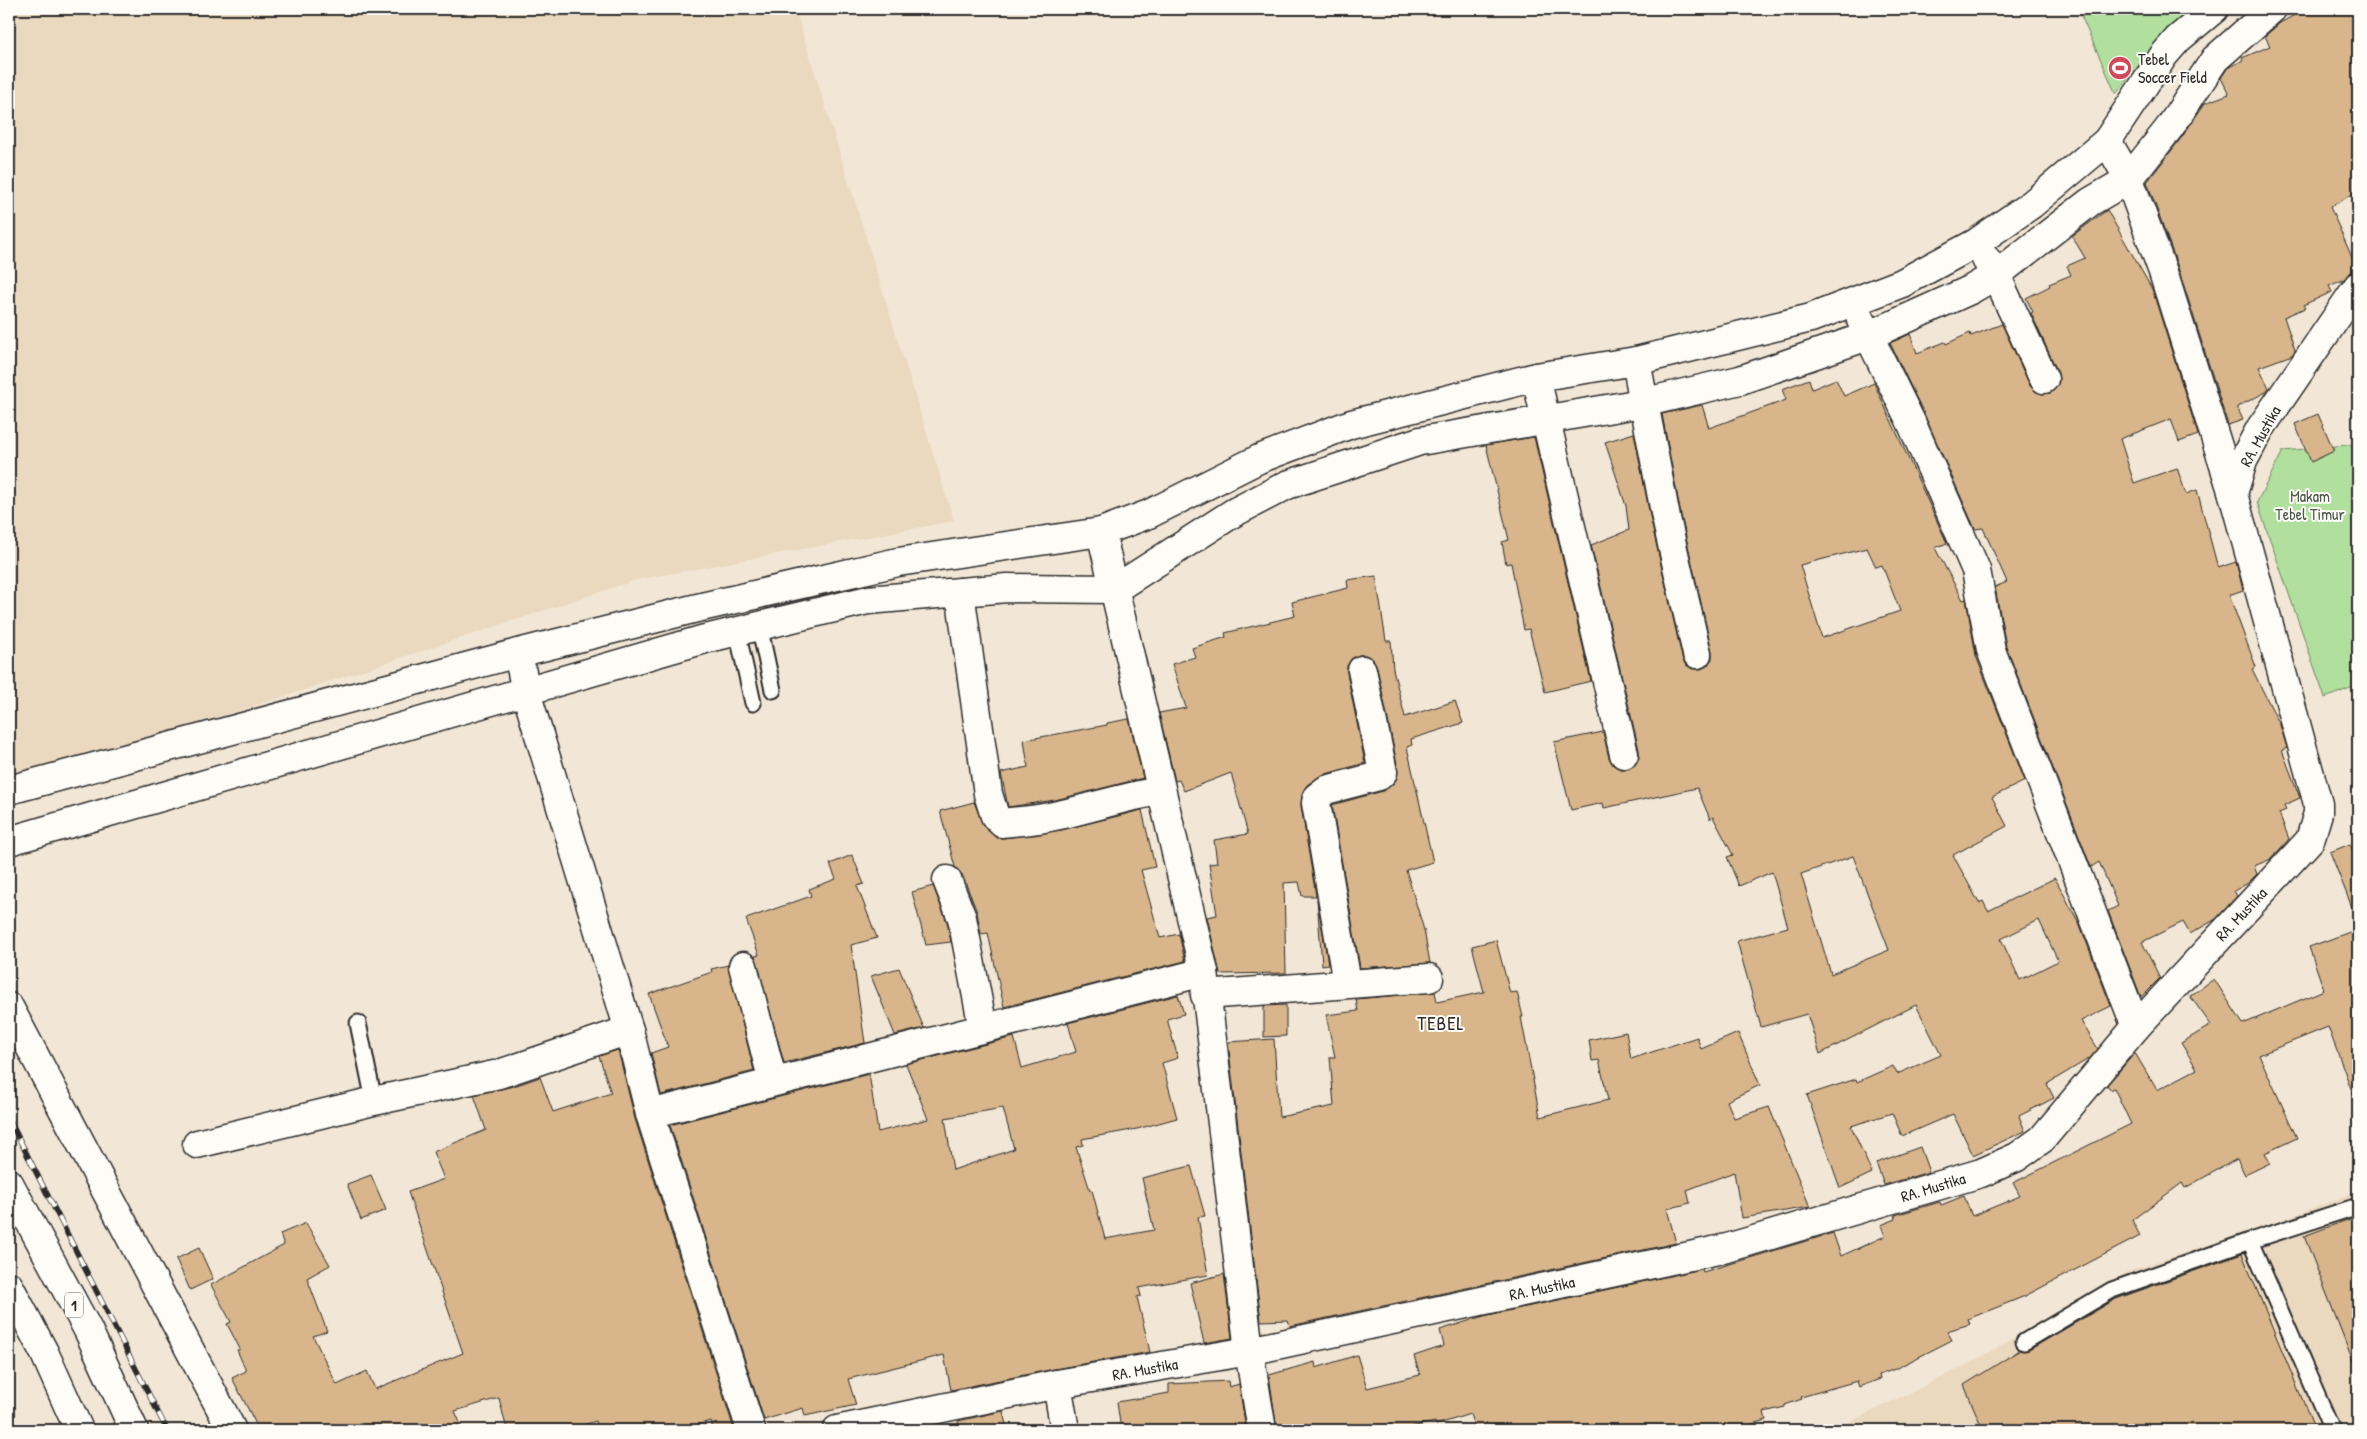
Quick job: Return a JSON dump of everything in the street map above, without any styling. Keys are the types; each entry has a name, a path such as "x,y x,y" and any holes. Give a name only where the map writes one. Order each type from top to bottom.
{"main road":[{"path":"9,841 522,671 697,608 898,562 1103,540 1149,514 1259,459 1351,424 1541,397 1642,399 1740,380 1860,318 1902,283 1986,259 2090,202 2119,162 2164,56 2178,39 2214,9"},
{"path":"9,790 522,671 748,628 868,600 1007,588 1114,582 1233,513 1287,485 1420,441 1541,397 1637,365 1811,318 1860,318 1970,290 1986,259 2032,204 2119,162 2170,127 2215,59 2272,9"},
{"path":"2119,162 2163,272 2233,494"},
{"path":"1986,259 2044,379"},
{"name":"RA. Mustika","path":"837,1430 900,1423 1057,1384 1248,1351 1727,1248 1981,1173 2017,1157 2042,1139 2136,1027 2310,840 2318,813 2318,804 2233,494 2243,461 2260,429 2358,286"},
{"path":"1860,318 1911,422 1976,570 1990,650 2136,1027"},
{"path":"1637,365 1666,518 1697,654"},
{"path":"1541,397 1624,754"},
{"path":"1103,540 1204,984 1248,1351 1262,1430"},
{"path":"960,592 988,794 998,820 1002,823 1043,819 1091,808 1129,796 1160,791"},
{"path":"1347,983 1316,803 1317,797 1326,790 1379,776 1382,772 1362,670"},
{"path":"522,671 629,1030 650,1114 751,1430"},
{"path":"947,880 962,918 983,1028"},
{"path":"743,966 772,1082"},
{"path":"650,1114 983,1028 1204,984 1347,983 1429,978"},
{"path":"9,1007 232,1430"},
{"path":"197,1144 374,1100 498,1074 629,1030"},
{"name":"1","path":"9,1183 88,1330 134,1430"},
{"path":"9,1286 44,1352 80,1430"},
{"path":"1057,1384 1065,1430"}],"lane":[{"path":"748,628 773,690"},
{"path":"748,628 752,703"},
{"path":"358,1022 374,1100"},
{"path":"2024,1342 2112,1290 2250,1241 2358,1206"},
{"path":"2250,1241 2332,1430"}],"shaded area":[{"path":"9,9 795,9 954,521 636,580 249,708 9,775"},
{"path":"2358,1191 2358,1430 1833,1430 1949,1374 2020,1336 2129,1271 2260,1228"}],"green space":[{"name":"Tebel Soccer Field","path":"2078,9 2197,9 2158,41 2116,94"},
{"name":"Makam Tebel Timur","path":"2358,444 2358,685 2325,698 2257,502 2283,451"}],"building":[{"path":"2305,9 2358,9 2358,191 2330,207 2358,271 2351,272 2343,280 2329,286 2332,292 2303,305 2305,308 2284,317 2295,350 2292,355 2259,367 2269,388 2266,392 2237,407 2243,420 2228,425 2178,267 2147,182 2182,137 2205,103 2229,94 2221,78 2227,69 2243,60 2242,58 2270,46 2265,36 2280,23"},
{"path":"2107,210 2152,289 2198,435 2179,442 2171,419 2120,439 2134,483 2177,468 2186,494 2197,490 2218,568 2236,562 2243,590 2229,595 2256,667 2252,669 2280,725 2287,748 2282,750 2300,798 2284,805 2286,810 2279,813 2289,839 2271,859 2254,866 2257,874 2248,883 2234,891 2237,896 2216,919 2190,934 2183,922 2142,942 2160,978 2141,997 2108,911 2118,906 2099,862 2091,867 2006,646 1995,587 2007,582 1983,528 1975,529 1890,343 1910,334 1917,353 1945,342 1946,344 1970,333 1971,336 2002,324 2030,386 2042,394 2051,393 2059,381 2058,373 2026,298 2050,286 2049,284 2071,275 2067,266 2085,258 2072,236"},
{"path":"1809,379 1812,389 1836,379 1844,396 1874,383 1947,543 1935,548 1963,600 1966,599 1976,656 2025,781 1992,797 2007,826 1953,855 1979,903 1983,901 1988,911 2055,878 2080,925 2111,1006 2081,1021 2098,1049 2090,1058 2047,1084 2054,1098 2019,1116 2025,1131 1973,1155 1953,1114 1902,1136 1892,1113 1851,1126 1872,1173 1840,1188 1807,1095 1856,1079 1857,1082 1893,1066 1897,1074 1941,1055 1916,1005 1820,1054 1807,1014 1761,1027 1737,941 1788,927 1772,872 1739,886 1727,857 1733,855 1713,817 1710,819 1697,788 1604,808 1603,803 1571,810 1554,742 1603,732 1609,758 1613,765 1620,769 1628,769 1635,765 1639,758 1639,750 1591,545 1629,530 1626,506 1605,442 1634,433 1651,521 1682,657 1685,664 1692,669 1701,669 1707,666 1712,659 1712,651 1681,515 1662,414 1702,405 1709,428 1786,400 1782,389","holes":["1867,548 1876,567 1882,565 1900,611 1822,638 1800,565","1853,856 1889,950 1831,974 1801,874","2039,920 2058,961 2020,980 2001,939"]},
{"path":"2318,414 2334,451 2311,462 2295,424"},
{"path":"1534,437 1591,681 1545,692 1529,629 1524,630 1511,563 1506,564 1502,542 1509,540 1486,445"},
{"path":"1376,576 1386,641 1391,641 1393,669 1405,717 1455,701 1463,723 1411,739 1412,745 1407,747 1433,862 1406,870 1424,930 1430,963 1360,968 1332,805 1383,791 1394,783 1398,769 1377,667 1373,659 1366,655 1359,655 1351,659 1347,666 1347,673 1365,763 1322,775 1307,785 1302,794 1301,806 1316,896 1302,896 1299,882 1284,883 1286,973 1220,974 1207,917 1217,915 1209,864 1217,863 1214,840 1248,834 1231,773 1184,791 1179,780 1175,781 1159,713 1186,708 1172,664 1195,657 1192,648 1226,637 1225,633 1295,616 1292,602 1348,588 1347,580"},
{"path":"1129,719 1143,778 1055,800 1008,807 1001,773 1028,767 1024,740 1107,725 1107,723"},
{"path":"974,802 984,827 997,838 1062,830 1142,810 1155,867 1141,870 1160,938 1179,934 1185,961 1004,1007 988,933 981,934 977,912 962,874 955,867 940,811"},
{"path":"2350,844 2358,863 2357,920 2330,852"},
{"path":"852,855 864,884 857,886 877,938 851,945 865,1043 784,1063 755,956 759,955 746,919 811,896 809,889 836,879 830,864"},
{"path":"933,886 947,922 951,942 926,945 912,892"},
{"path":"1317,899 1328,964 1322,965"},
{"path":"2358,929 2358,1102 2356,1102 2328,1027 2259,1055 2297,1138 2265,1153 2270,1163 2245,1175 2237,1159 2185,1188 2182,1183 2132,1220 2140,1236 2025,1296 1968,1319 1970,1324 1947,1331 1952,1340 1895,1369 1879,1375 1880,1379 1859,1387 1857,1381 1801,1397 1802,1399 1785,1405 1785,1407 1764,1412 1766,1420 1730,1430 1475,1430 1470,1414 1436,1425 1435,1422 1397,1430 1316,1430 1313,1424 1291,1430 1277,1430 1269,1375 1315,1362 1316,1368 1357,1355 1367,1388 1420,1375 1414,1356 1444,1346 1440,1330 1484,1316 1702,1269 1703,1272 1833,1233 1841,1256 1885,1236 1881,1225 1896,1219 1895,1215 1940,1202 1941,1205 1964,1196 1972,1216 2020,1196 2013,1183 2131,1124 2114,1088 2111,1090 2107,1085 2135,1053 2157,1090 2197,1069 2181,1043 2211,1025 2190,996 2214,979 2243,1024 2324,990 2309,947"},
{"path":"1496,940 1510,993 1517,992 1540,1117 1608,1100 1599,1060 1592,1061 1589,1040 1626,1032 1631,1059 1697,1037 1701,1049 1738,1033 1760,1085 1727,1101 1734,1118 1769,1107 1810,1207 1742,1218 1734,1172 1687,1190 1690,1203 1667,1209 1676,1243 1290,1326 1288,1320 1261,1321 1228,1042 1274,1039 1279,1117 1334,1106 1330,1057 1335,1057 1326,1015 1358,1011 1356,999 1435,992 1437,1002 1484,992 1472,946"},
{"path":"728,965 754,1071 661,1095 651,1053 668,1047 649,994 712,972 711,969"},
{"path":"899,968 924,1028 895,1035 871,976"},
{"path":"1178,995 1184,1014 1167,1019 1178,1058 1162,1063 1177,1118 1137,1129 1082,1139 1083,1145 1076,1147 1090,1190 1092,1190 1105,1239 1154,1230 1142,1178 1191,1166 1205,1216 1198,1217 1208,1275 1139,1288 1141,1296 1137,1297 1150,1352 951,1390 944,1355 848,1379 856,1405 805,1416 803,1408 764,1420 670,1125 869,1074 878,1132 928,1119 906,1064 1014,1037 1022,1068 1076,1052 1068,1023","holes":["1003,1108 1014,1149 953,1170 945,1118"]},
{"path":"1286,1005 1286,1036 1264,1037 1264,1006"},
{"path":"618,1050 635,1119 734,1429 713,1430 711,1421 678,1430 599,1430 596,1421 567,1430 507,1430 499,1398 455,1411 463,1430 259,1430 232,1378 246,1371 237,1350 240,1349 227,1324 231,1322 211,1285 284,1245 280,1234 306,1223 330,1265 307,1278 327,1331 313,1336 337,1385 367,1371 375,1389 463,1353 408,1192 444,1179 433,1152 486,1130 474,1095 514,1086 540,1077 553,1112 611,1093 599,1056"},
{"path":"1920,1147 1929,1172 1884,1185 1876,1163"},
{"path":"371,1175 386,1210 361,1220 347,1184"},
{"path":"2358,1216 2358,1371 2357,1371 2304,1236"},
{"path":"199,1248 213,1279 190,1290 176,1259"},
{"path":"2242,1254 2315,1430 1983,1430 1964,1385 2020,1350 2029,1350 2116,1299"},
{"path":"1224,1274 1232,1338 1204,1343 1190,1283"},
{"path":"1228,1381 1229,1387 1239,1384 1246,1430 1121,1430 1117,1402 1169,1393 1169,1384"},
{"path":"1003,1411 1007,1430 959,1430 958,1421"}],"railway":[{"path":"9,1119 167,1430"}],"place":[{"name":"Tebel Soccer Field","path":"2120,68"}],"district":[{"name":"TEBEL","path":"1441,1023"}]}
